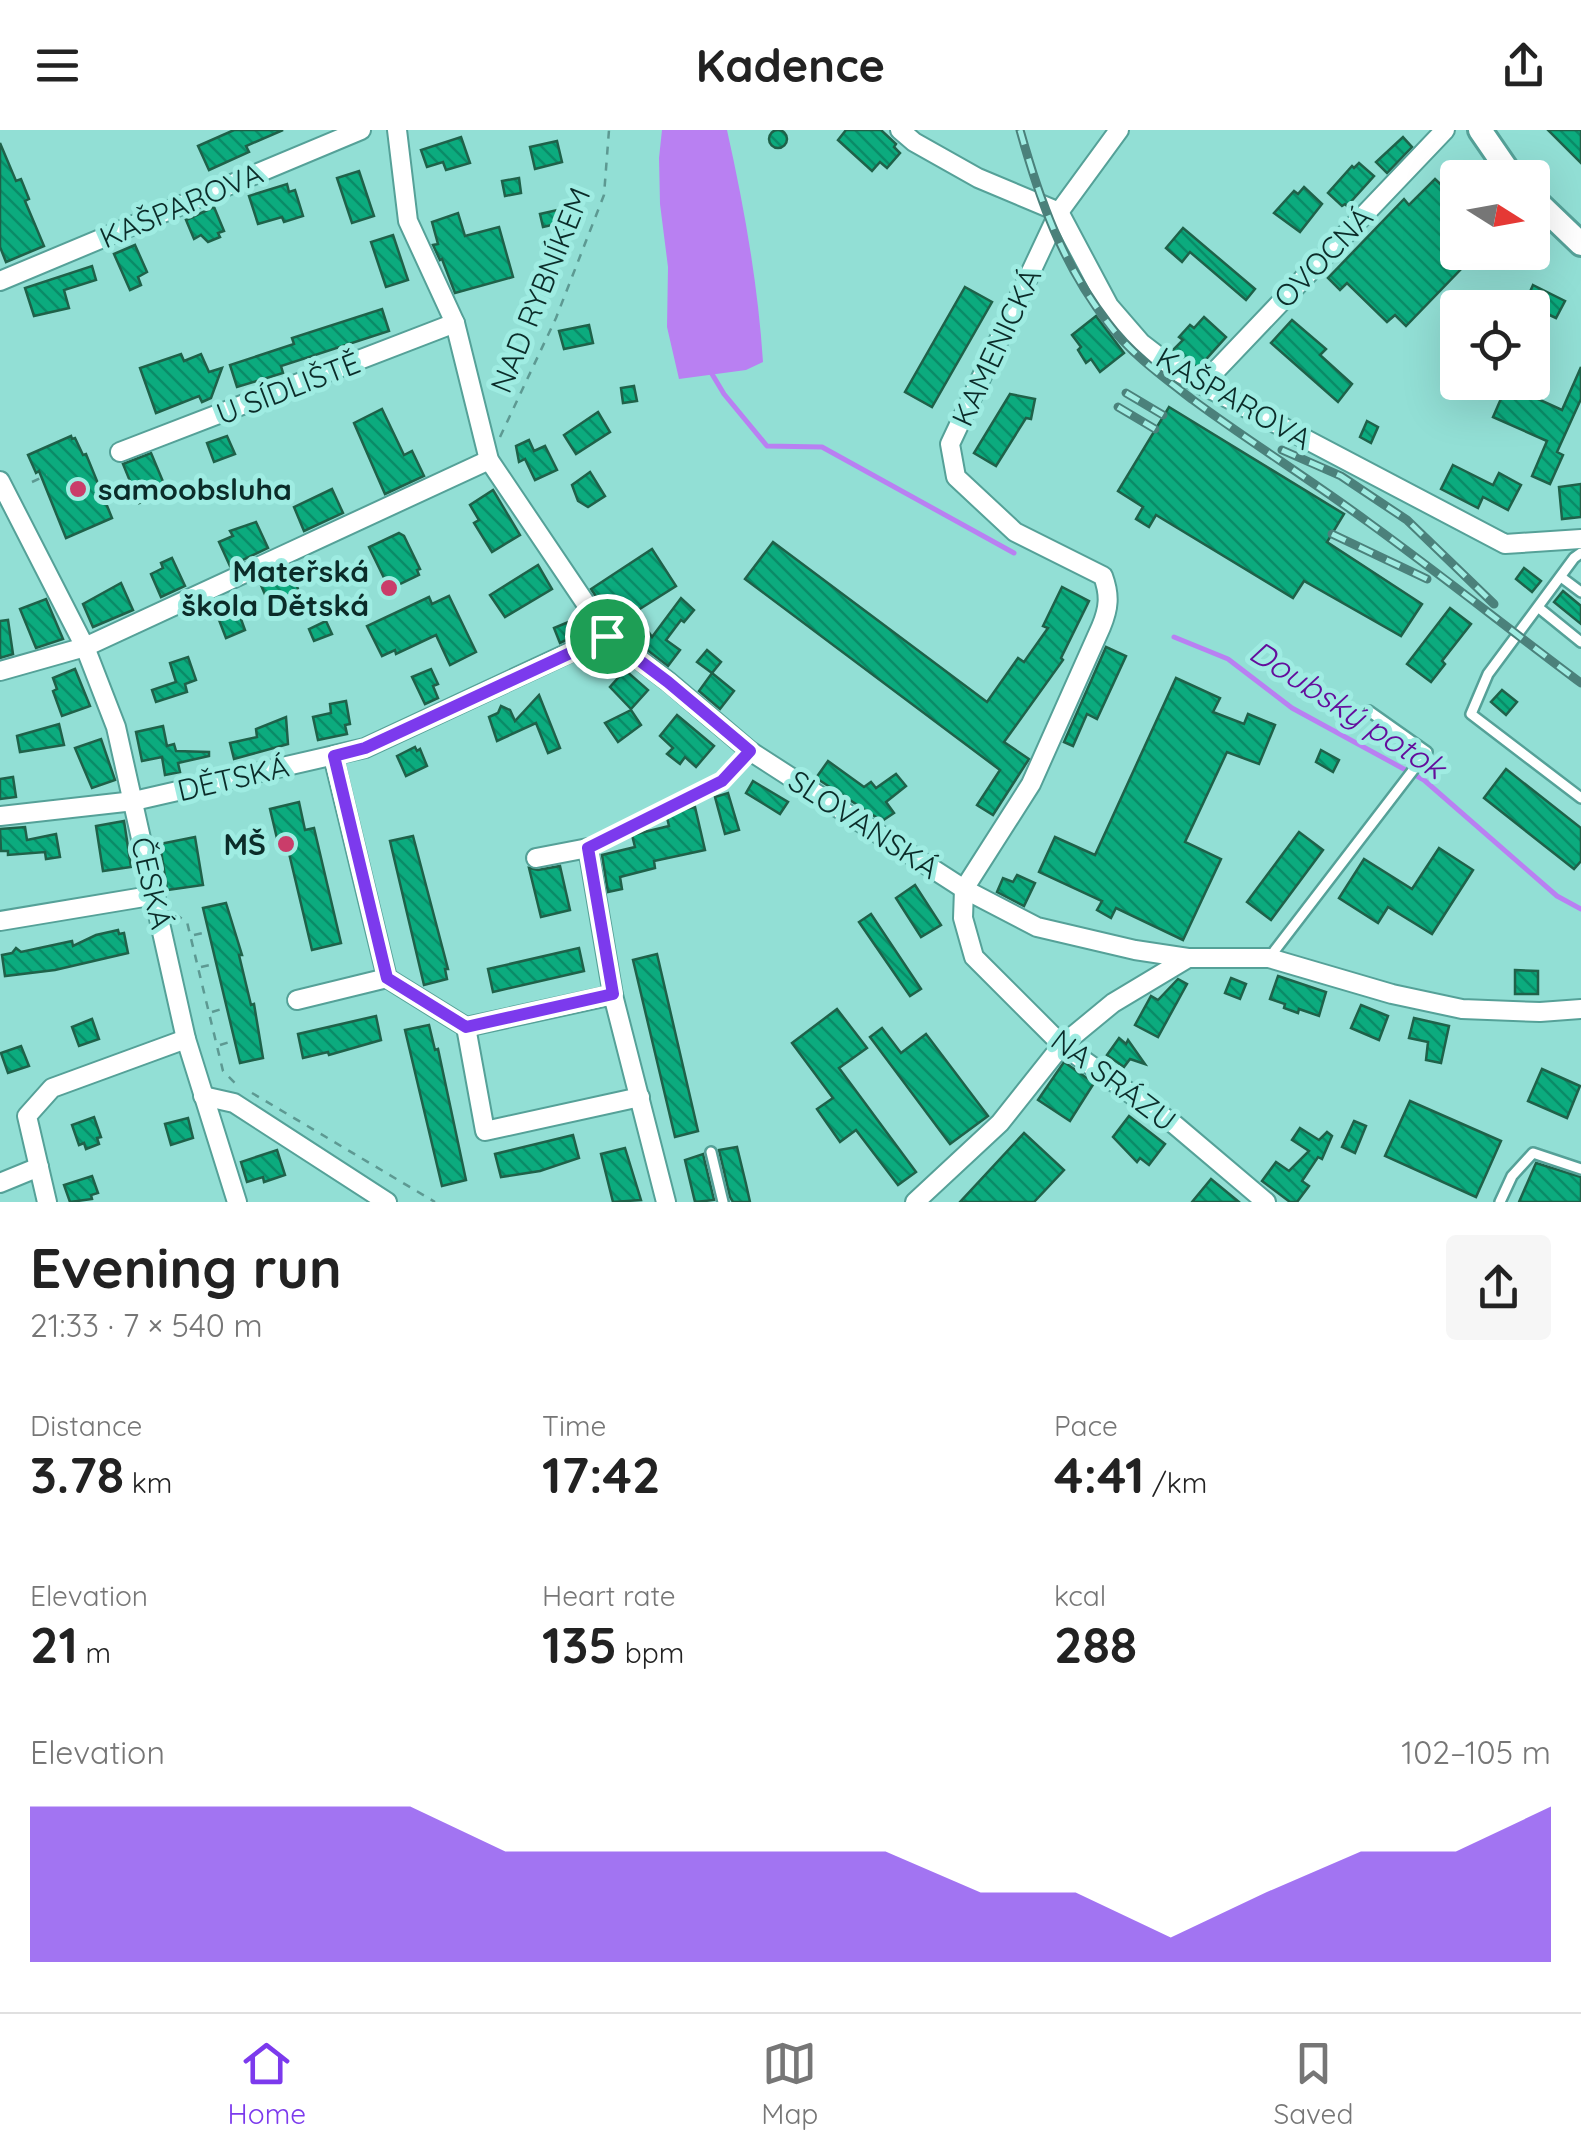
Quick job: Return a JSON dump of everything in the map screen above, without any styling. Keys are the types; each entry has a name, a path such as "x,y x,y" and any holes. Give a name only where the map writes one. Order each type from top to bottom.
{"street":[{"name":"KAŠPAROVA","path":"0,281 362,130"},
{"name":"SLOVANSKÁ","path":"397,130 408,221 456,323 489,460 607,636 750,751 964,889 1037,927 1188,958 1269,958 1392,994 1462,1008 1540,1012 1581,1009"},
{"path":"900,130 978,178 1059,212"},
{"name":"KAMENICKÁ","path":"964,889 1031,784 1108,601 1102,576 1016,532 956,477 950,444 1059,212 1119,130"},
{"name":"OVOCNÁ","path":"1202,384 1445,130"},
{"path":"1480,130 1501,160"},
{"name":"KAŠPAROVA","path":"1059,212 1109,306 1141,343 1180,373 1505,544 1581,540"},
{"path":"1550,214 1581,244"},
{"name":"U SÍDLIŠTĚ","path":"120,452 456,323"},
{"path":"0,671 85,647 489,460"},
{"name":"ČESKÁ","path":"0,481 85,647 116,727 162,902 186,1039 236,1202"},
{"name":"DĚTSKÁ","path":"0,816 134,801 365,748 607,636"},
{"path":"334,756 387,978 466,1027 613,994"},
{"path":"536,858 588,848 613,994 666,1202"},
{"name":"NA SRÁZU","path":"964,889 963,918 974,957 1062,1045 1175,1126 1266,1202"},
{"path":"0,921 162,902"},
{"path":"915,1202 1000,1122 1062,1045 1113,1004 1188,958"},
{"path":"297,1000 387,978"},
{"path":"466,1027 486,1130 640,1097"},
{"path":"47,1202 27,1116 52,1088 186,1039"},
{"path":"203,1096 234,1103 387,1202"},
{"path":"0,1183 39,1167"}],"lane":[{"path":"1581,553 1488,674 1471,714 1581,798"},
{"path":"1561,576 1581,592"},
{"path":"1539,608 1581,642"},
{"path":"1269,958 1427,752 1368,711"},
{"path":"711,1152 723,1202"},
{"path":"1500,1202 1512,1176 1534,1152 1581,1169"}],"path":[{"name":"NAD RYBNÍKEM","path":"489,460 556,318 604,195 610,130"},
{"path":"32,482 47,475"},
{"path":"588,848 722,781 750,751"},
{"path":"162,902 187,922 223,1071 244,1092 257,1094 434,1202"},
{"path":"191,936 207,932"},
{"path":"198,968 214,964"},
{"path":"209,1013 225,1008"},
{"path":"217,1045 232,1041"}],"shaded area":[{"path":"662,130 727,130 761,333 763,362 746,370 679,379 667,327 668,267 660,204"}],"building":[{"path":"234,130 283,130 246,146 249,152 209,170 198,146"},
{"path":"778,130 787,139 778,148 769,139"},
{"path":"846,130 881,130 900,153 887,168 880,162 872,171 838,140"},
{"path":"1548,130 1581,130 1581,163"},
{"path":"461,137 470,163 446,170 443,162 427,167 421,150"},
{"path":"1403,137 1412,147 1387,173 1376,162"},
{"path":"557,141 562,162 535,169 530,147"},
{"path":"0,143 16,181 21,179 29,199 25,201 44,246 6,262 0,247"},
{"path":"1359,163 1374,176 1347,206 1342,206 1328,193"},
{"path":"359,171 374,216 352,223 337,178"},
{"path":"519,178 521,193 505,196 502,181"},
{"path":"1435,179 1440,184 1440,270 1460,270 1406,326 1395,315 1387,322 1347,283 1340,290 1328,278 1404,199 1409,205"},
{"path":"287,184 289,192 295,190 303,216 258,224 249,196"},
{"path":"1304,187 1322,204 1300,232 1274,213 1294,191 1298,194"},
{"path":"575,206 579,227 557,232 556,224 543,227 540,214"},
{"path":"214,207 224,231 208,242 201,235 194,239 186,220"},
{"path":"458,213 465,236 499,227 513,277 455,293 433,245 438,244 432,222"},
{"path":"1183,228 1255,289 1246,300 1190,252 1182,262 1166,248"},
{"path":"393,235 408,280 386,287 371,242"},
{"path":"135,245 147,272 138,277 141,285 130,290 114,254"},
{"path":"92,266 96,280 64,290 69,308 34,316 25,288"},
{"path":"965,287 992,302 932,407 905,392"},
{"path":"1550,294 1565,301 1556,318 1550,315"},
{"path":"382,309 389,331 281,366 283,373 237,387 230,365 294,344 292,338"},
{"path":"1096,316 1124,353 1100,372 1091,359 1086,363 1072,335"},
{"path":"1204,317 1226,337 1198,368 1172,351 1190,325 1194,328"},
{"path":"1292,320 1326,349 1320,355 1352,384 1338,402 1271,343"},
{"path":"589,325 593,343 564,349 559,331"},
{"path":"181,354 184,361 201,354 209,372 222,368 211,398 202,402 199,396 156,413 140,368"},
{"path":"1581,367 1581,399 1557,452 1563,455 1550,484 1532,476 1547,441 1493,417 1500,400 1540,400 1562,410"},
{"path":"634,386 637,401 623,403 621,388"},
{"path":"1010,394 1035,399 1031,419 1026,418 996,466 974,453"},
{"path":"1169,407 1344,514 1327,542 1422,604 1401,636 1304,581 1293,598 1156,515 1149,527 1136,519 1143,507 1118,491"},
{"path":"382,409 404,455 412,451 424,476 385,494 354,423"},
{"path":"598,412 610,432 576,454 564,435"},
{"path":"1367,421 1378,427 1371,443 1360,437"},
{"path":"71,436 86,454 112,518 66,538 39,471 36,473 28,455"},
{"path":"227,436 235,454 214,462 207,443"},
{"path":"529,440 534,451 545,446 557,470 535,480 525,459 519,462 516,446"},
{"path":"151,453 167,491 139,503 123,464"},
{"path":"1453,465 1493,485 1499,473 1521,485 1508,510 1483,497 1478,508 1441,489"},
{"path":"590,472 605,496 588,507 578,501 572,485"},
{"path":"1581,484 1581,517 1562,519 1559,487"},
{"path":"332,489 343,513 304,531 294,507"},
{"path":"493,490 520,535 492,552 474,523 479,520 470,505"},
{"path":"256,522 268,548 230,566 219,542 233,536 230,531"},
{"path":"399,533 420,569 419,575 392,588 369,547"},
{"path":"773,542 987,702 1018,658 1024,662 1048,628 1043,626 1062,587 1089,601 1063,660 1004,742 1029,759 993,815 977,805 1000,770 745,579"},
{"path":"652,549 676,586 635,612 652,637 681,598 694,610 666,640 680,650 668,666 616,626 591,589"},
{"path":"172,558 185,586 161,597 151,574"},
{"path":"538,565 552,589 505,617 490,595"},
{"path":"1524,568 1541,581 1532,592 1516,579"},
{"path":"291,570 302,600 289,605 286,599 270,606 260,583"},
{"path":"121,583 133,610 93,627 83,604"},
{"path":"1563,591 1581,606 1581,624 1554,602"},
{"path":"449,596 476,652 450,665 436,635 396,654 395,650 382,656 367,626 429,597 432,604"},
{"path":"46,599 63,639 36,648 20,609"},
{"path":"1450,608 1471,624 1431,682 1407,664"},
{"path":"238,611 245,630 226,638 219,620"},
{"path":"8,620 13,654 0,658 0,621"},
{"path":"326,621 332,634 314,641 309,629"},
{"path":"571,621 577,635 560,643 554,628"},
{"path":"1106,647 1126,656 1097,719 1087,714 1073,746 1064,742"},
{"path":"707,650 721,662 712,673 697,662"},
{"path":"188,657 196,680 185,684 187,692 156,702 152,690 176,682 170,663"},
{"path":"75,669 90,706 62,716 53,678"},
{"path":"431,669 438,684 433,686 438,698 425,704 412,677"},
{"path":"625,670 648,690 631,709 610,687"},
{"path":"712,673 734,691 720,709 699,691"},
{"path":"1176,678 1220,698 1213,712 1244,724 1248,714 1275,725 1259,764 1227,752 1185,842 1221,859 1183,940 1116,908 1111,918 1097,910 1102,901 1039,872 1055,837 1095,855"},
{"path":"1502,690 1517,702 1506,715 1491,702"},
{"path":"539,695 560,748 548,753 536,723 497,741 489,717 498,713 501,706 510,710 515,721"},
{"path":"346,701 350,724 345,725 347,734 318,740 313,717 331,713 330,704"},
{"path":"631,710 641,725 618,742 605,723"},
{"path":"677,715 714,746 696,767 685,757 680,764 667,754 673,748 660,736"},
{"path":"286,717 288,744 234,759 230,743 257,737 256,729"},
{"path":"59,724 64,745 20,752 17,736"},
{"path":"163,726 167,746 174,744 176,751 209,752 209,756 178,763 180,772 165,775 162,757 142,761 136,732"},
{"path":"101,739 115,780 92,788 75,748"},
{"path":"415,747 420,749 427,766 406,776 397,756"},
{"path":"1321,750 1339,760 1333,772 1316,762"},
{"path":"828,761 864,787 871,782 876,788 896,774 906,786 886,802 894,813 882,821 816,778"},
{"path":"1506,769 1581,828 1581,861 1574,869 1484,798"},
{"path":"13,777 16,797 0,799 0,779"},
{"path":"753,781 788,802 780,814 746,793"},
{"path":"728,793 739,830 725,834 715,797"},
{"path":"299,802 305,830 314,828 341,943 312,950 288,849 280,851 270,809"},
{"path":"695,807 705,850 654,861 655,868 620,877 622,889 608,892 602,855 635,847 632,835 669,826 666,813"},
{"path":"124,821 131,867 103,871 96,826"},
{"path":"25,827 27,840 56,834 60,857 46,859 45,852 8,855 8,851 1,851 0,829"},
{"path":"1299,832 1323,850 1271,920 1247,902"},
{"path":"413,836 448,969 447,979 424,985 390,841"},
{"path":"195,837 203,885 167,890 160,844"},
{"path":"1439,848 1473,870 1432,934 1388,907 1378,923 1339,898 1364,859 1412,889"},
{"path":"560,866 570,910 541,917 529,868"},
{"path":"1017,875 1035,883 1024,906 997,892 1003,878 1013,882"},
{"path":"915,885 941,925 921,937 896,898"},
{"path":"226,903 242,955 251,1005 254,1004 263,1058 240,1063 203,908"},
{"path":"871,914 921,989 910,996 859,922"},
{"path":"118,930 119,934 124,933 128,953 55,970 5,976 2,955 16,948 21,952 72,941 73,946"},
{"path":"579,948 584,971 493,992 488,969"},
{"path":"657,954 698,1131 675,1137 633,960"},
{"path":"1515,970 1538,971 1538,994 1515,994"},
{"path":"1278,976 1326,992 1319,1016 1299,1009 1298,1013 1270,999"},
{"path":"1231,978 1246,984 1240,999 1225,993"},
{"path":"1178,979 1187,984 1158,1037 1135,1025 1151,996 1158,1000"},
{"path":"1361,1005 1388,1016 1379,1040 1351,1028"},
{"path":"837,1009 867,1048 839,1068 916,1172 898,1185 856,1130 840,1142 817,1109 833,1098 792,1043"},
{"path":"376,1016 381,1040 303,1058 298,1034"},
{"path":"1414,1018 1449,1026 1441,1063 1426,1060 1428,1042 1409,1038"},
{"path":"92,1019 99,1039 79,1046 72,1027"},
{"path":"429,1025 435,1050 438,1049 466,1180 442,1186 405,1030"},
{"path":"882,1028 901,1053 926,1034 988,1116 950,1144 870,1037"},
{"path":"1119,1038 1126,1044 1128,1040 1145,1064 1130,1059 1124,1067 1107,1055"},
{"path":"21,1046 29,1066 8,1073 1,1053"},
{"path":"1064,1062 1094,1083 1070,1121 1038,1100"},
{"path":"1542,1069 1580,1086 1567,1118 1528,1101"},
{"path":"1410,1101 1501,1141 1476,1197 1385,1156"},
{"path":"1129,1116 1165,1144 1149,1165 1140,1158 1137,1162 1113,1137"},
{"path":"94,1117 101,1137 97,1138 99,1144 86,1149 84,1143 79,1145 72,1125"},
{"path":"188,1118 193,1138 171,1145 165,1124"},
{"path":"1354,1121 1366,1126 1355,1153 1342,1147"},
{"path":"1300,1128 1319,1140 1327,1132 1332,1136 1322,1159 1318,1157 1302,1181 1309,1186 1297,1202 1290,1202 1262,1181 1276,1162 1289,1171 1309,1151 1292,1140"},
{"path":"1024,1133 1064,1170 1034,1202 960,1202"},
{"path":"573,1135 579,1158 540,1171 501,1177 495,1154"},
{"path":"737,1147 750,1202 733,1202 730,1197 719,1150"},
{"path":"625,1148 641,1200 613,1202 601,1154"},
{"path":"277,1150 285,1175 264,1182 263,1177 247,1182 241,1162"},
{"path":"703,1154 714,1200 695,1202 685,1160"},
{"path":"1536,1163 1581,1177 1581,1202 1519,1202"},
{"path":"92,1176 98,1193 91,1195 92,1199 70,1202 64,1185"},
{"path":"1211,1179 1239,1202 1192,1202"}],"waterway":[{"name":"Doubský potok","path":"709,369 724,394 767,446 822,447 1014,553"},
{"name":"Doubský potok","path":"1174,637 1228,659 1292,708 1424,780 1557,896 1581,909"}],"railway":[{"path":"1020,130 1065,254 1092,300 1127,345 1193,400 1368,522 1581,683"},
{"path":"1126,393 1163,415"},
{"path":"1118,407 1155,429"},
{"path":"1282,450 1341,476 1407,520 1494,604"},
{"path":"1332,534 1427,579"}],"place":[{"name":"samoobsluha","path":"78,489"},
{"name":"Mateřská škola Dětská","path":"389,588"},
{"name":"MŠ","path":"286,844"}],"route":[{"path":"607,636 750,751 722,781 588,848 613,994 466,1027 387,978 334,756 365,748 607,636"}]}
